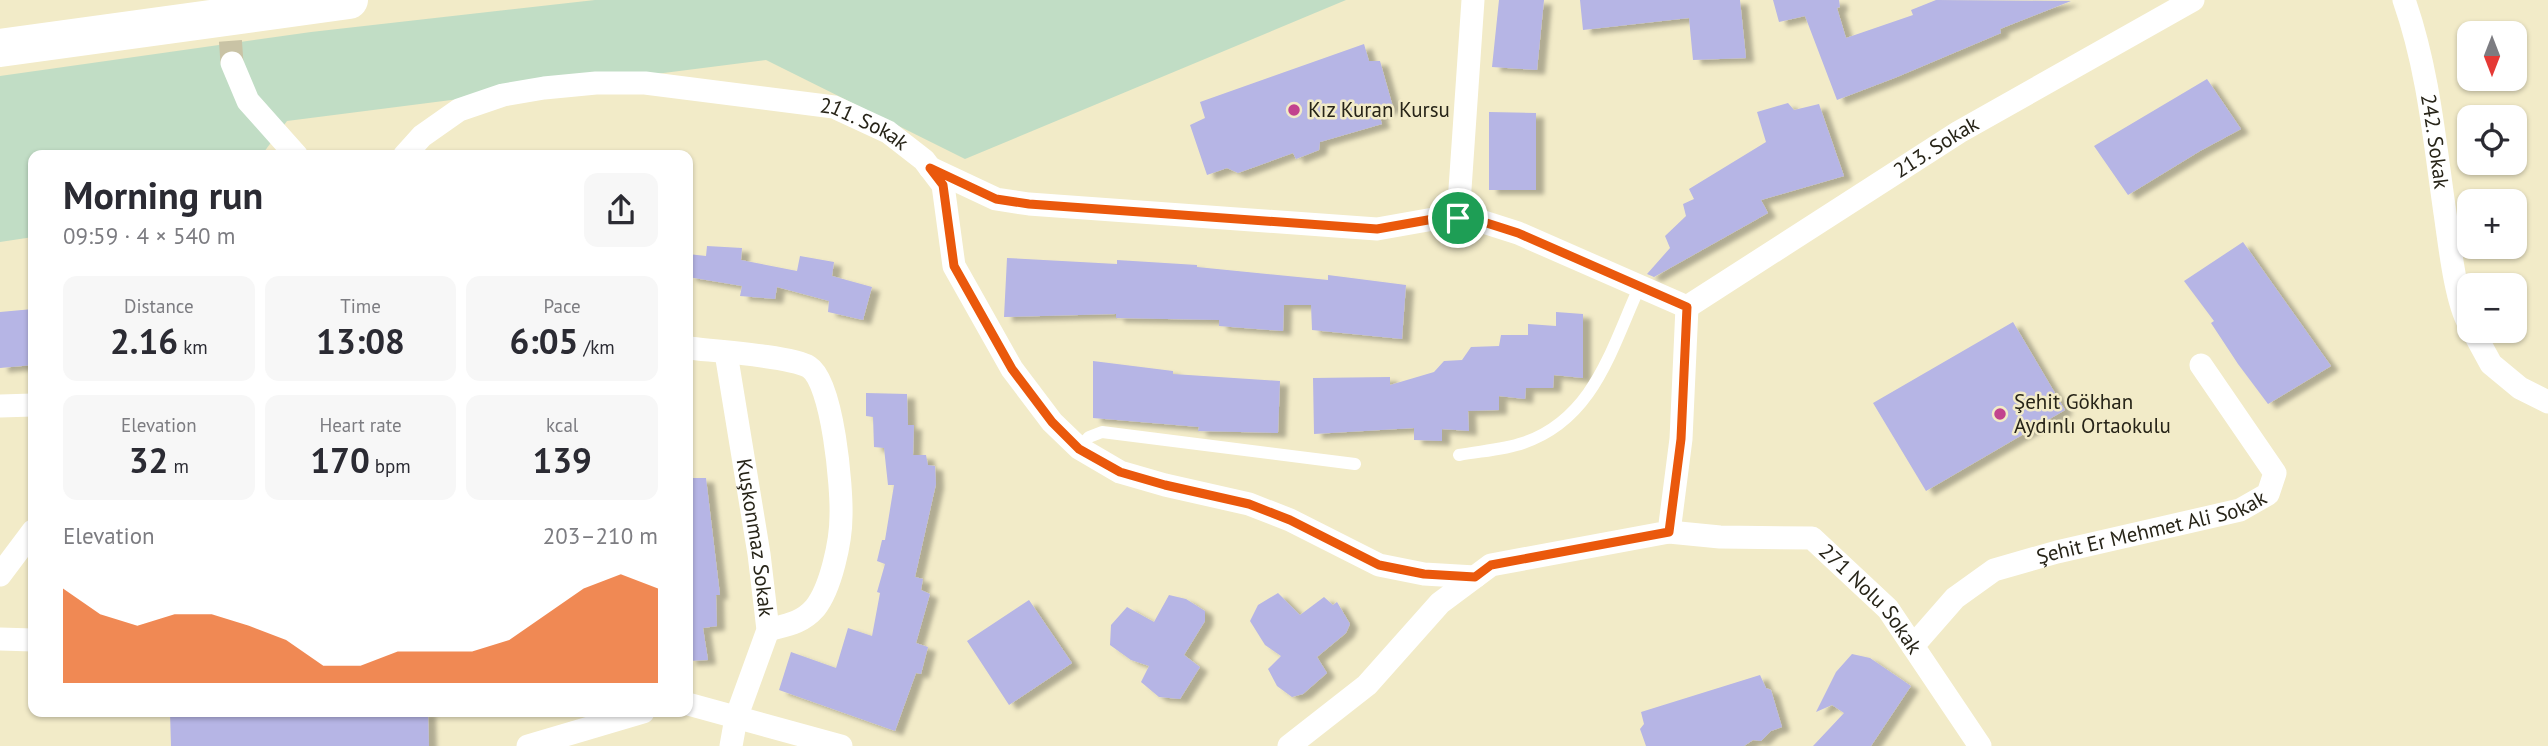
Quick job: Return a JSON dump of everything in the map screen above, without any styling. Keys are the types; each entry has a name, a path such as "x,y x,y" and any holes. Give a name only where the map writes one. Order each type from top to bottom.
{"highway":[{"path":"0,48 349,0"}],"street":[{"path":"1458,218 1473,0"},
{"name":"213. Sokak","path":"1687,307 1959,132 2193,0"},
{"name":"242. Sokak","path":"2404,0 2421,56 2457,279"},
{"path":"232,63 248,101 292,150"},
{"name":"211. Sokak","path":"409,150 422,136 459,110 503,95 596,83 645,83 834,107 888,132 924,159 930,168 996,199 1029,204 1377,229 1439,218 1471,218 1518,233 1687,307"},
{"path":"930,168 943,185 954,266 1012,369 1052,422 1079,449 1120,472 1249,504 1290,520 1379,565 1424,574 1475,577"},
{"path":"1669,532 1681,439 1687,307"},
{"path":"2480,343 2491,364 2520,388 2548,402"},
{"path":"693,349 782,360 809,368 822,381 829,407 837,457 841,517 831,576 817,606 802,622 768,630"},
{"name":"Kuşkonmaz Sokak","path":"726,353 759,554 768,630 736,718 732,746"},
{"name":"Şehit Er Mehmet Ali Sokak","path":"1913,646 1955,598 1994,570 2057,552 2240,510 2268,494 2275,473 2201,365"},
{"path":"0,406 28,405"},
{"name":"271 Nolu Sokak","path":"1289,746 1367,685 1440,603 1491,565 1669,532 1720,537 1812,538 1888,609 1980,746"},
{"path":"0,575 28,538"},
{"path":"0,639 28,640"},
{"path":"693,705 841,746"},
{"path":"528,746 626,717"}],"lane":[{"path":"1459,454 1523,443 1541,436 1572,414 1595,386 1639,288"},
{"path":"1079,449 1088,437 1109,433 1355,464"}],"green space":[{"path":"595,0 1346,0 965,159 766,60 287,121 265,150 28,150 28,238 0,242 0,76 311,32"}],"building":[{"path":"1499,0 1544,0 1537,70 1492,67"},
{"path":"1580,0 1740,0 1746,58 1693,60 1689,18 1583,30"},
{"path":"1773,0 1839,0 1840,7 1837,8 1846,38 1913,15 1911,10 1936,0 2071,1 2000,29 2001,33 1897,77 1837,100 1805,16 1779,22"},
{"name":"Kız Kuran Kursu","path":"1364,44 1369,61 1380,61 1393,107 1379,114 1382,124 1320,142 1319,150 1296,159 1293,153 1238,173 1227,168 1207,175 1190,125 1205,118 1200,102"},
{"path":"2207,79 2241,129 2128,195 2094,146"},
{"path":"1788,103 1794,110 1819,104 1844,176 1761,200 1768,213 1654,277 1647,274 1670,248 1665,236 1686,216 1683,204 1694,199 1689,189 1766,142 1757,112"},
{"path":"1489,112 1536,113 1536,190 1489,190"},
{"path":"2243,242 2331,366 2268,404 2211,323 2214,321 2184,281"},
{"path":"707,246 742,248 741,260 797,271 800,256 834,262 832,276 872,287 863,320 828,312 829,301 777,287 775,299 740,296 742,286 693,278 693,255 706,256"},
{"path":"1007,258 1197,265 1328,280 1328,275 1406,285 1402,339 1312,330 1311,305 1284,305 1283,331 1219,326 1219,320 1116,318 1116,314 1004,317"},
{"path":"28,309 28,365 0,368 0,312"},
{"path":"1556,312 1583,314 1583,378 1554,375 1553,388 1526,388 1525,399 1499,396 1499,410 1468,411 1469,431 1442,429 1442,441 1414,440 1414,428 1314,434 1313,378 1390,377 1390,385 1434,372 1444,361 1462,360 1471,347 1499,346 1501,335 1528,335 1528,324 1556,326"},
{"path":"2013,322 2065,410 1926,491 1873,403"},
{"path":"1093,361 1173,371 1173,374 1280,381 1278,433 1198,431 1199,427 1093,418"},
{"path":"866,393 907,394 908,425 914,425 913,455 926,455 928,465 935,466 936,484 915,577 923,579 921,590 930,594 916,643 928,647 921,674 916,673 895,731 779,690 791,652 836,668 848,628 872,636 880,593 877,592 885,564 877,561 882,540 885,540 894,485 888,485 884,448 874,447 873,417 866,416"},
{"path":"693,478 706,478 720,595 716,595 717,626 703,628 708,660 693,661"},
{"path":"1278,593 1300,615 1324,597 1333,605 1337,602 1350,624 1346,633 1317,657 1327,673 1303,694 1292,697 1277,686 1268,669 1281,656 1265,645 1250,621 1258,605"},
{"path":"1169,595 1186,599 1205,611 1205,621 1184,655 1200,667 1180,699 1159,697 1141,682 1149,666 1131,660 1110,645 1111,625 1127,607 1154,622"},
{"path":"1029,600 1072,663 1009,705 967,641"},
{"path":"1852,654 1870,658 1911,686 1871,746 1813,746 1844,713 1832,705 1816,712 1836,672"},
{"path":"1760,675 1766,688 1771,690 1782,727 1771,731 1761,741 1753,740 1744,746 1646,746 1640,729 1644,724 1641,712"},
{"path":"170,717 428,717 429,746 171,746"}],"tunnel":[{"path":"228,7 232,63"}],"place":[{"name":"Kız Kuran Kursu","path":"1294,110"},
{"name":"Şehit Gökhan Aydınlı Ortaokulu","path":"2000,414"}],"route":[{"path":"930,168 996,199 1029,204 1377,229 1439,218 1458,218 1471,218 1518,233 1687,307 1681,439 1669,532 1491,565 1475,577 1424,574 1379,565 1290,520 1249,504 1120,472 1079,449 1052,422 1012,369 954,266 943,185 930,168"}]}
